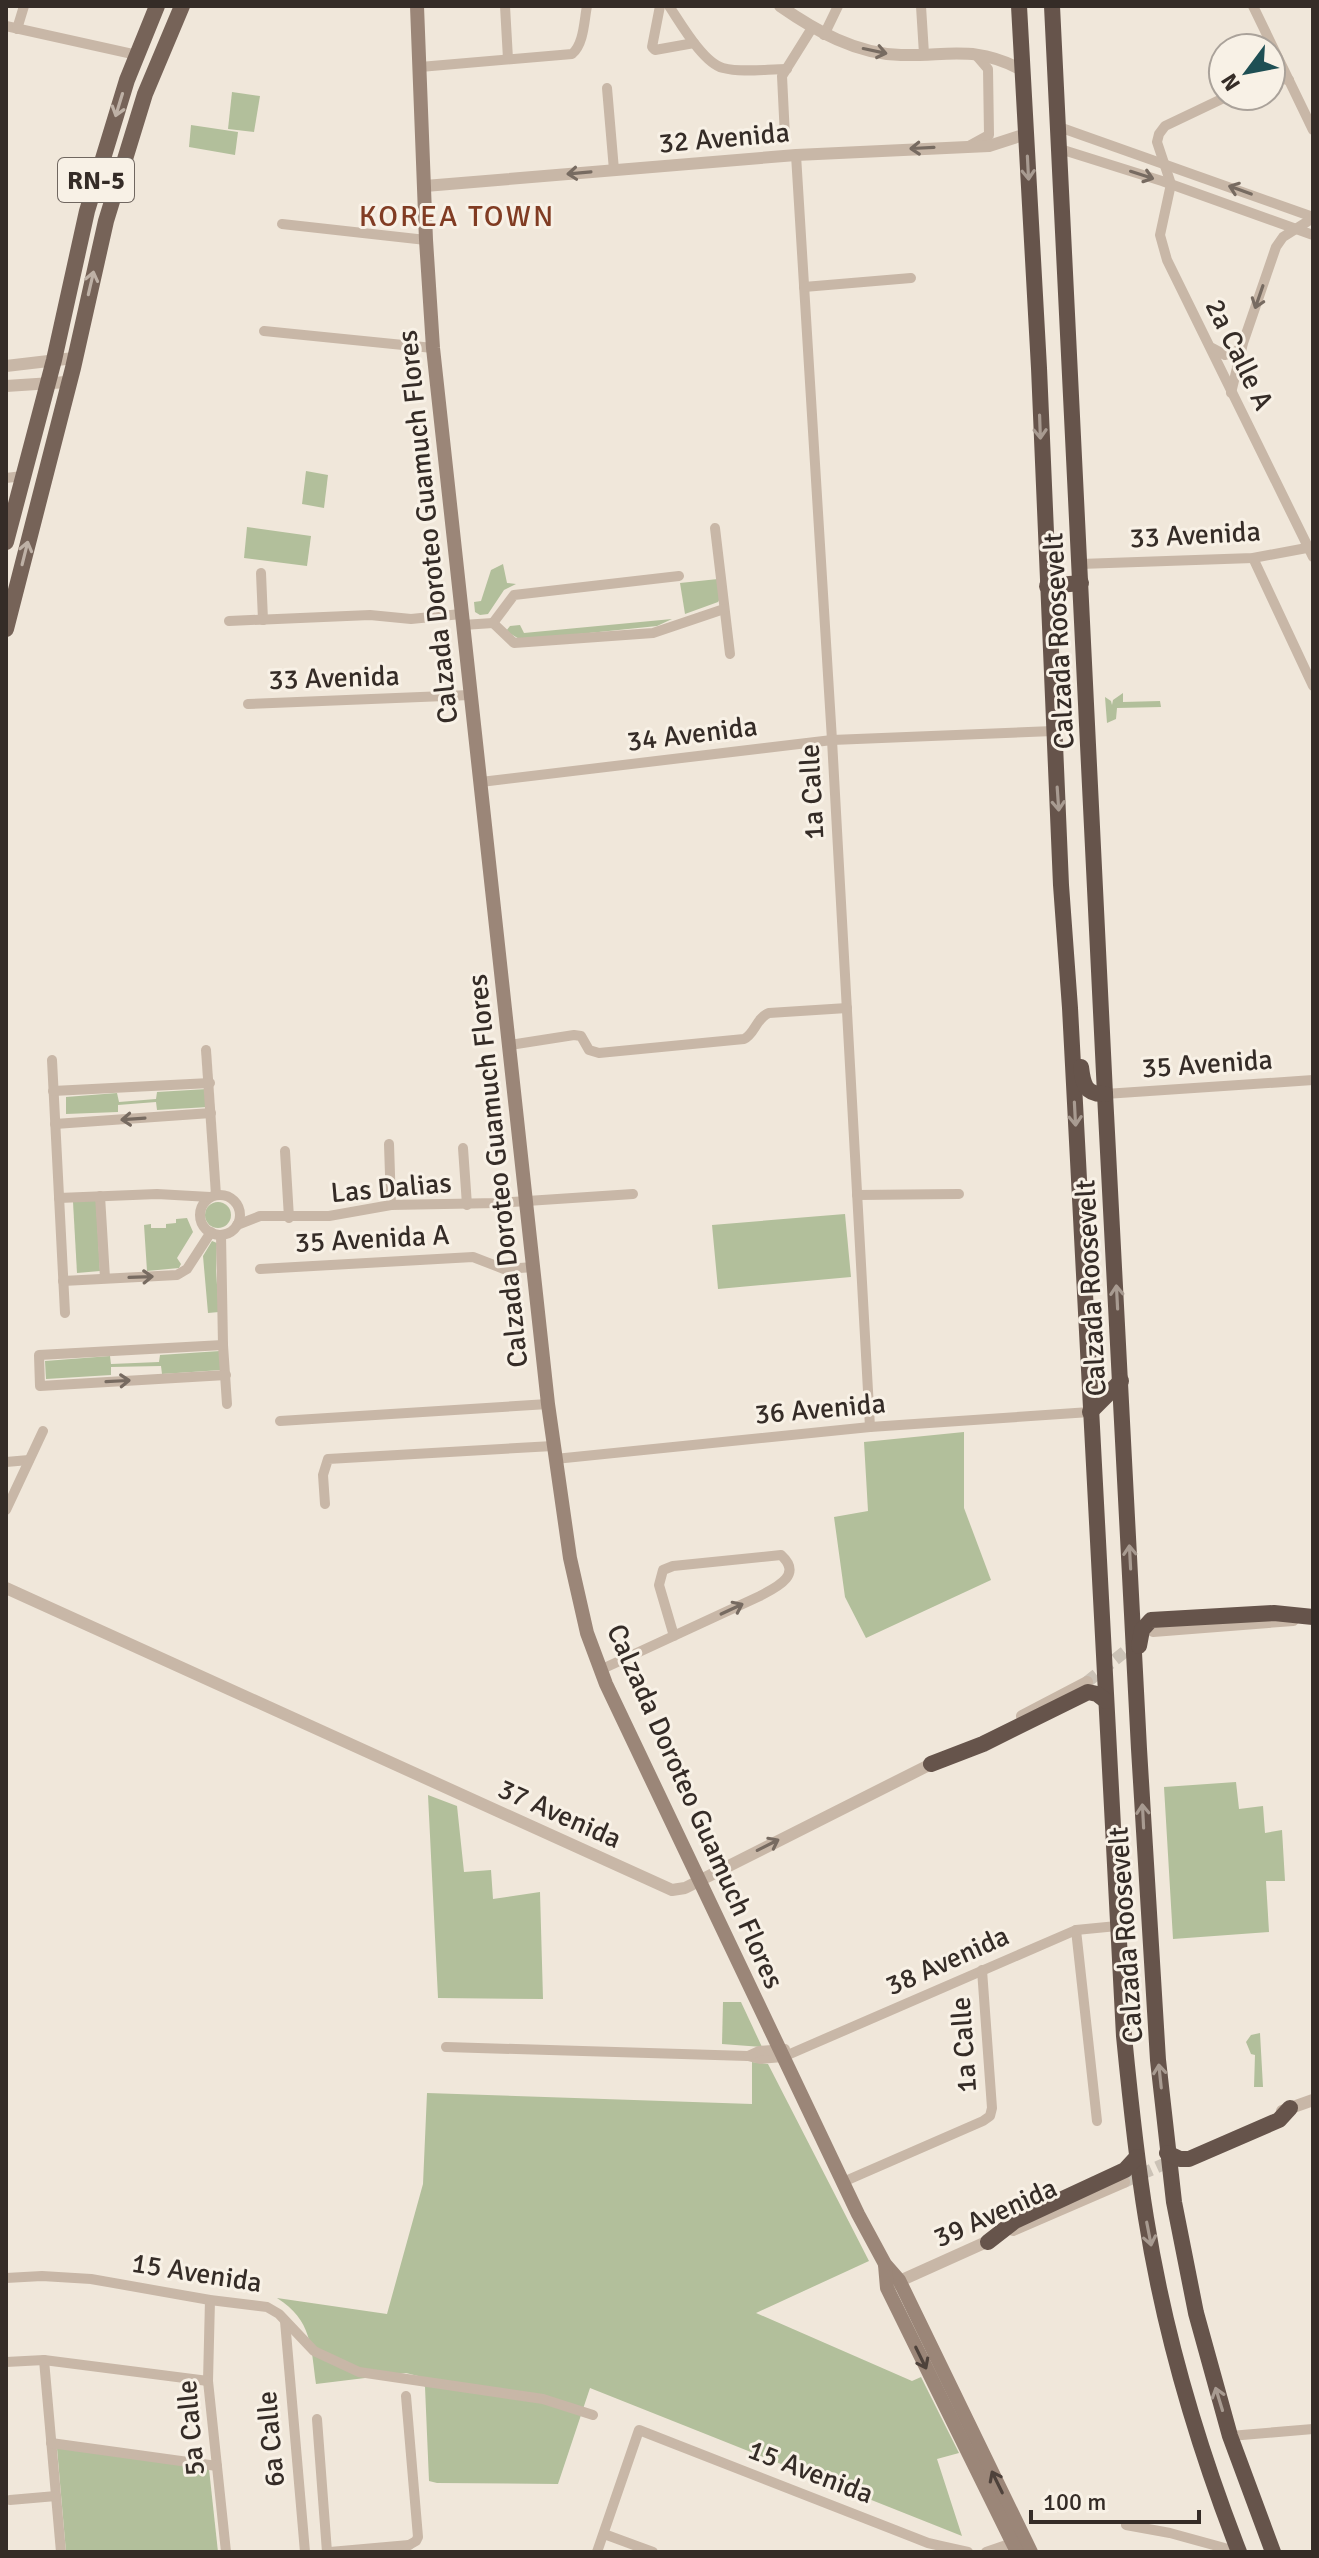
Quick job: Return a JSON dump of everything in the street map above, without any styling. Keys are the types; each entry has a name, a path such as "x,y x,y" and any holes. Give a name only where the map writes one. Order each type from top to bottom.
{"highway":[{"name":"Calzada Roosevelt","path":"1019,6 1039,368 1053,731 1117,1926 1137,2157 1149,2236 1174,2353 1193,2422 1239,2552"},
{"name":"Calzada Roosevelt","path":"1052,6 1151,1955 1182,2250 1230,2436 1273,2552"},
{"path":"1047,586 1081,583"},
{"path":"1071,1036 1081,1055 1084,1086 1093,1094 1105,1094"},
{"path":"1090,1412 1121,1381"},
{"path":"1136,1663 1142,1630 1151,1620 1274,1613 1313,1618"},
{"path":"931,1764 983,1744 1088,1692 1106,1701"},
{"path":"1174,2155 1189,2159 1279,2120 1290,2108"},
{"path":"988,2242 1015,2221 1125,2170 1137,2157"}],"main road":[{"name":"RN-5","path":"6,542 14,477 54,360 87,211 137,55 157,6"},
{"name":"RN-5","path":"6,629 106,221 145,94 182,6"},
{"name":"Calzada Doroteo Guamuch Flores","path":"417,6 433,348 548,1404 570,1558 587,1633 600,1670 843,2182 1018,2544 1031,2552"}],"street":[{"path":"24,6 12,27 137,55"},
{"path":"505,6 508,59"},
{"path":"420,67 572,54 577,50 587,6"},
{"path":"660,6 652,47 655,50 694,43"},
{"path":"669,6 694,43 722,68 787,69"},
{"path":"780,6 824,35 869,50 899,55 971,52 1001,58 1022,70"},
{"path":"824,35 838,6"},
{"path":"921,6 924,54"},
{"path":"1253,6 1266,32"},
{"path":"785,137 782,76 812,28"},
{"path":"969,146 989,135 988,69 971,52"},
{"path":"1287,76 1313,130"},
{"path":"607,88 614,170"},
{"name":"2a Calle A","path":"1207,106 1165,126 1159,134 1157,142 1171,184 1160,235 1167,260 1312,551"},
{"path":"1059,127 1313,217"},
{"name":"32 Avenida","path":"425,186 796,155 989,146 1026,134"},
{"path":"1060,149 1171,184 1313,235"},
{"name":"1a Calle","path":"796,155 870,1427"},
{"path":"1231,393 1243,343 1276,247 1283,237 1313,217"},
{"path":"282,224 426,240"},
{"path":"804,287 911,278"},
{"path":"264,331 433,348"},
{"path":"1207,341 1214,351 1225,355 1236,352 1243,343"},
{"path":"6,366 74,358"},
{"path":"6,386 67,382"},
{"path":"715,528 730,654"},
{"name":"33 Avenida","path":"1080,564 1253,558 1312,551"},
{"path":"1253,558 1313,686"},
{"path":"261,573 263,620"},
{"path":"493,623 514,595 679,576"},
{"path":"229,621 370,615 462,619 493,623 514,643 653,633 724,609"},
{"name":"33 Avenida","path":"248,704 470,695"},
{"name":"34 Avenida","path":"481,782 832,740 1053,731"},
{"path":"510,1045 574,1035 581,1036 589,1050 599,1053 744,1039 769,1013 847,1008"},
{"path":"206,1050 210,1083 213,1196 200,1212 202,1224 216,1234"},
{"path":"52,1060 65,1313"},
{"name":"35 Avenida","path":"1105,1094 1313,1080"},
{"path":"53,1091 210,1083"},
{"path":"55,1124 211,1113"},
{"path":"389,1144 391,1205"},
{"path":"463,1148 467,1205"},
{"path":"285,1151 289,1218"},
{"path":"59,1198 157,1194 230,1197 236,1201 240,1213 237,1225 230,1232 216,1234 187,1269 177,1275 63,1281"},
{"name":"Las Dalias","path":"237,1225 260,1216 329,1216 391,1205 467,1205 633,1194"},
{"path":"857,1195 959,1194"},
{"path":"100,1196 105,1278"},
{"name":"Las Dalias","path":"236,1201 260,1216"},
{"path":"216,1234 227,1404"},
{"name":"35 Avenida A","path":"260,1269 473,1257 504,1269 534,1267"},
{"path":"223,1345 39,1355 40,1386 226,1375"},
{"path":"280,1421 548,1404"},
{"name":"36 Avenida","path":"325,1504 323,1475 328,1459 554,1452 1090,1412"},
{"path":"6,1510 43,1431"},
{"path":"6,1462 27,1465"},
{"path":"600,1670 674,1636 779,1586 788,1578 790,1570 787,1561 781,1555 673,1566 663,1570 659,1585 674,1636"},
{"name":"37 Avenida","path":"6,1588 672,1890 679,1890 931,1764 1087,1682"},
{"path":"1153,1631 1313,1618"},
{"name":"38 Avenida","path":"446,2047 748,2056 760,2059 799,2050 1076,1930 1117,1926"},
{"path":"1076,1930 1097,2121"},
{"name":"1a Calle","path":"843,2182 990,2116 992,2108 982,1970"},
{"path":"1290,2108 1313,2100"},
{"name":"39 Avenida","path":"893,2284 1124,2182"},
{"name":"15 Avenida","path":"6,2278 42,2276 91,2279 267,2307 314,2351 359,2372 543,2399 593,2415"},
{"name":"5a Calle","path":"210,2300 208,2381 226,2552"},
{"name":"6a Calle","path":"285,2321 305,2552"},
{"path":"6,2362 44,2360 208,2381"},
{"path":"44,2360 61,2552"},
{"path":"328,2552 410,2548 418,2537 406,2396"},
{"name":"6a Calle","path":"317,2419 328,2552"},
{"name":"15 Avenida","path":"604,2534 639,2430 934,2548 968,2552"},
{"path":"1230,2436 1311,2432"},
{"path":"51,2443 217,2466"},
{"path":"10,2500 56,2496"},
{"path":"1126,2525 1170,2533 1239,2552"},
{"path":"597,2552 604,2534 653,2552"},
{"path":"986,2552 1018,2544"}],"green space":[{"path":"232,92 260,96 254,132 228,129"},
{"path":"191,125 238,132 235,155 189,147"},
{"path":"306,471 328,475 324,508 302,504"},
{"path":"247,527 311,536 307,566 244,558"},
{"path":"503,564 507,583 516,584 504,590 488,614 480,615 475,612 474,602 481,601 491,570"},
{"path":"718,579 721,597 718,602 685,614 680,583"},
{"path":"672,619 657,626 521,640 506,631 510,626 520,625 524,633"},
{"path":"1123,693 1123,702 1160,701 1161,707 1117,708 1116,719 1107,723 1105,697 1112,705 1113,700"},
{"path":"207,1089 208,1107 157,1110 156,1102 118,1105 118,1112 66,1114 66,1097 117,1093 119,1102 156,1099 157,1092"},
{"path":"96,1200 100,1271 77,1273 73,1202"},
{"path":"218,1202 227,1206 231,1215 227,1224 218,1228 209,1224 205,1215 209,1206"},
{"path":"845,1214 851,1277 718,1289 712,1225"},
{"path":"187,1218 193,1232 177,1258 181,1264 179,1268 147,1271 144,1225 166,1228 166,1224 176,1223 176,1219"},
{"path":"212,1241 217,1243 219,1312 208,1313 203,1256"},
{"path":"220,1351 221,1370 162,1374 161,1366 111,1367 111,1375 46,1379 45,1361 110,1356 111,1364 159,1362 160,1355"},
{"path":"964,1432 964,1508 991,1580 866,1638 845,1597 834,1517 868,1511 864,1442"},
{"path":"1236,1782 1239,1809 1263,1806 1265,1833 1282,1830 1285,1881 1266,1881 1269,1932 1173,1939 1164,1787"},
{"path":"428,1795 457,1806 464,1872 491,1870 493,1899 540,1892 543,1999 438,1998"},
{"path":"723,2002 741,2002 762,2047 722,2044"},
{"path":"1260,2033 1263,2087 1254,2087 1255,2055 1251,2054 1246,2042 1251,2035"},
{"path":"752,2062 768,2064 869,2261 756,2313 912,2381 921,2377 959,2453 937,2459 962,2536 590,2388 558,2484 437,2483 429,2481 425,2387 418,2376 406,2373 316,2384 308,2335 289,2306 277,2298 387,2314 423,2184 427,2093 752,2104"},
{"path":"57,2448 209,2469 218,2552 66,2552"}],"tunnel":[{"path":"1087,1682 1137,1642"},
{"path":"1124,2182 1175,2159"}],"district":[{"name":"KOREA TOWN","path":"457,216"}]}
